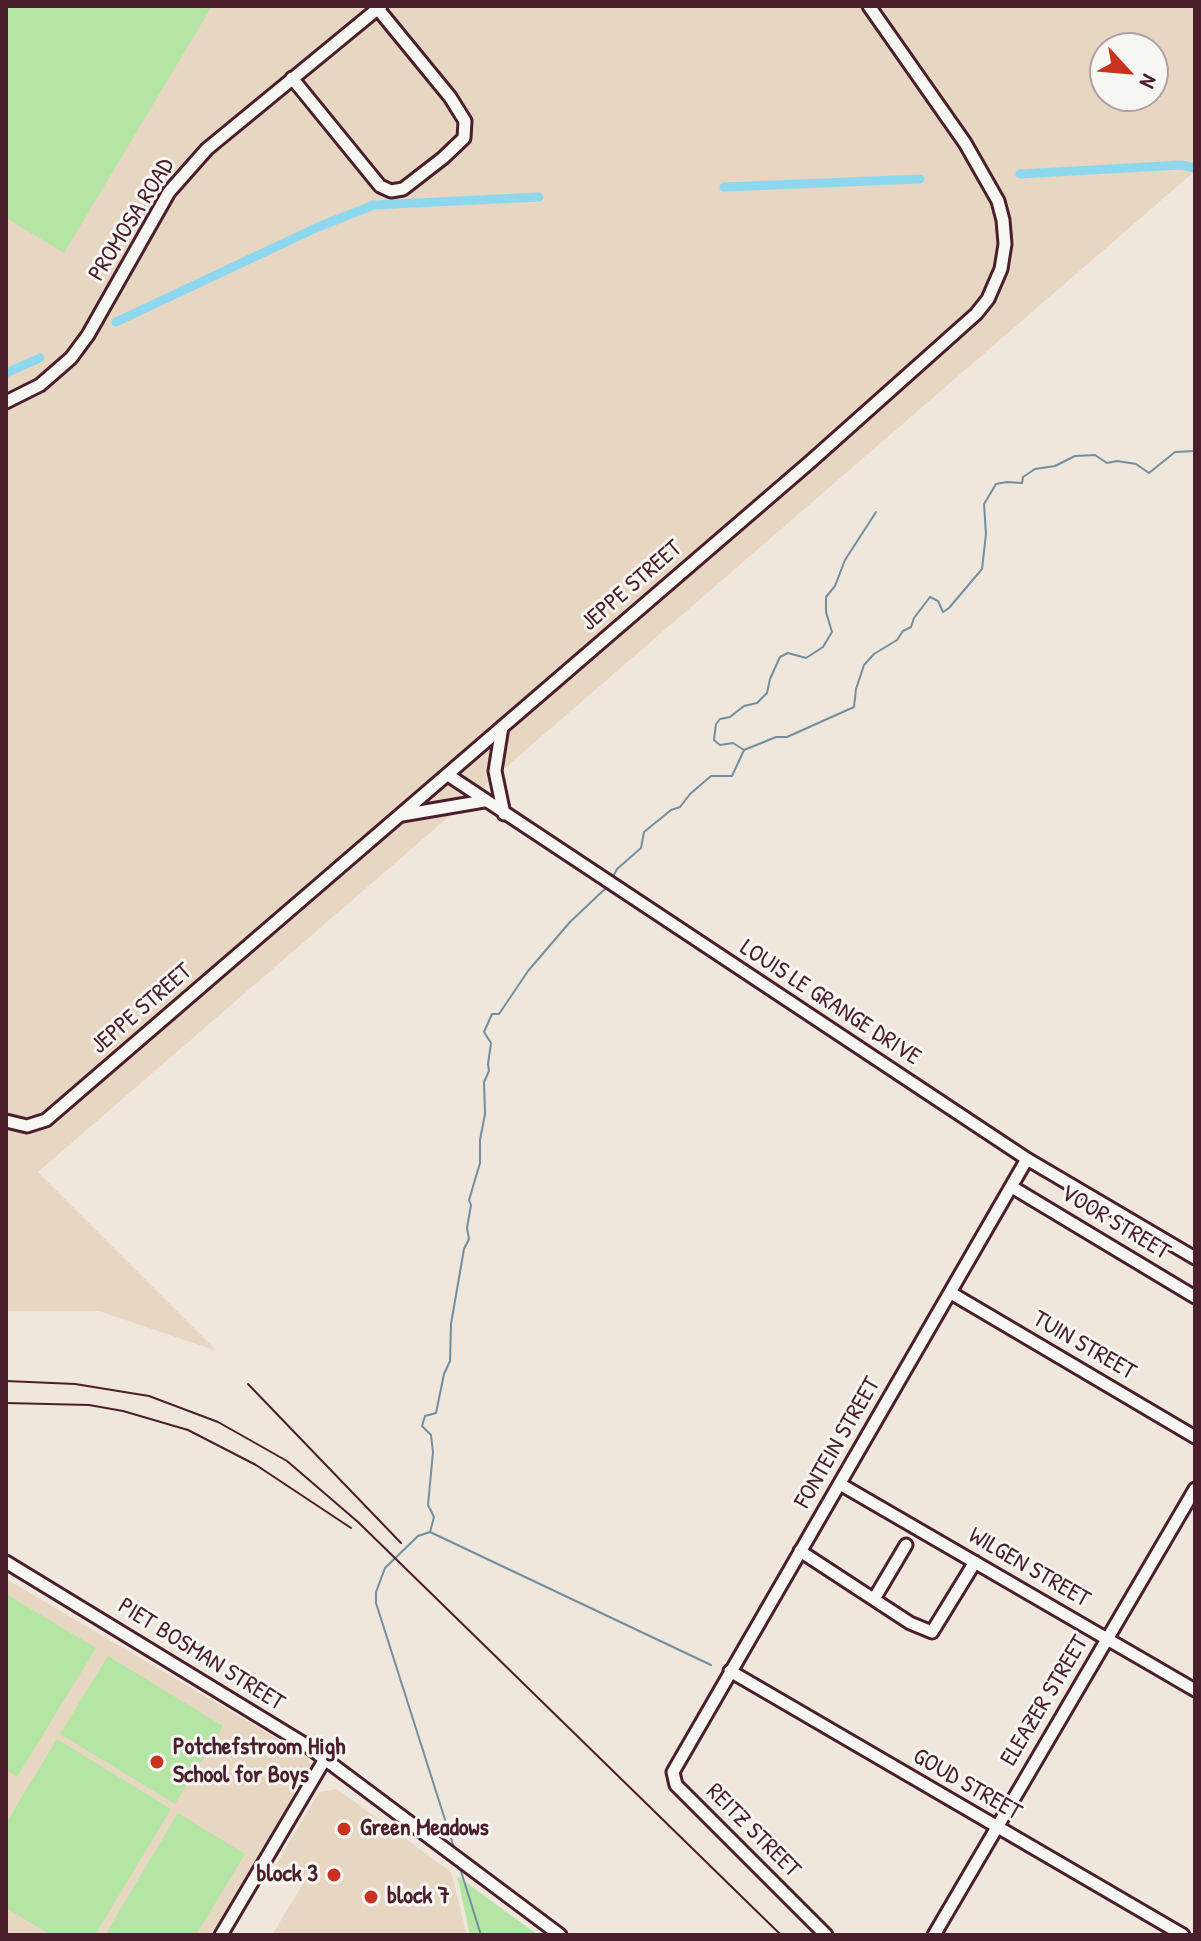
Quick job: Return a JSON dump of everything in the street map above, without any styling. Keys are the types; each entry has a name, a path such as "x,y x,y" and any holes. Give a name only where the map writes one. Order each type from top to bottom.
{"street":[{"name":"JEPPE STREET","path":"6,1121 27,1126 46,1120 810,462 976,314 988,299 1001,269 1005,244 998,201 965,143 869,6"},
{"path":"292,78 380,186 391,191 403,189 443,158 464,138 465,121 380,7"},
{"name":"PROMOSA ROAD","path":"6,402 40,385 71,358 88,335 178,179 207,149 380,7"},
{"path":"502,726 495,771 504,814"},
{"name":"LOUIS LE GRANGE DRIVE","path":"448,775 1027,1159 1195,1258"},
{"path":"402,815 484,801"},
{"name":"FONTEIN STREET","path":"685,1749 1027,1159"},
{"name":"VOOR STREET","path":"1012,1187 1195,1297"},
{"name":"TUIN STREET","path":"951,1293 1195,1437"},
{"name":"WILGEN STREET","path":"840,1484 1195,1690"},
{"name":"ELEAZER STREET","path":"937,1934 1195,1489"},
{"path":"874,1599 906,1545"},
{"path":"800,1551 910,1623 932,1632 975,1562"},
{"name":"PIET BOSMAN STREET","path":"6,1562 293,1737 560,1935"},
{"name":"GOUD STREET","path":"730,1671 1183,1935"},
{"name":"REITZ STREET","path":"685,1749 673,1772 676,1785 826,1935"},
{"path":"221,1935 325,1759"}],"shaded area":[{"path":"6,6 1195,6 1195,171 38,1172 217,1351 99,1311 6,1311"},
{"name":"Potchefstroom High School for Boys","path":"6,1579 308,1757 310,1767 211,1935 6,1935"},
{"name":"Green Meadows","path":"337,1789 451,1872 467,1935 272,1935 304,1882 276,1865 319,1792"}],"green space":[{"path":"6,6 212,6 64,253 6,218"},
{"path":"6,1594 96,1648 17,1777 6,1770"},
{"path":"108,1656 223,1726 175,1804 60,1734"},
{"path":"57,1739 171,1809 95,1935 51,1935 6,1908 6,1823"},
{"path":"178,1813 245,1854 196,1935 105,1935"},
{"path":"457,1876 538,1935 470,1935"}],"waterway":[{"path":"1020,174 1181,165 1195,168"},
{"path":"724,187 920,179"},
{"path":"116,322 318,227 374,205 539,197"},
{"path":"6,373 40,358"},
{"path":"744,750 776,737 787,737 854,707 864,665 874,654 911,627 930,597 938,601 943,612 949,608 982,569 986,534 984,504 996,484 1022,483 1023,477 1035,469 1055,466 1075,456 1095,455 1107,463 1136,464 1149,473 1175,452 1195,451"},
{"path":"613,877 617,869 641,848 644,832 671,810 680,807 711,776 732,776 744,750 733,743 720,745 714,740 716,724 744,706 757,703 767,693 780,657 788,653 806,658 823,647 832,632 826,612 826,597 876,512"},
{"path":"430,1532 434,1517 428,1505 433,1452 431,1435 422,1426 425,1416 436,1413 444,1374 450,1361 451,1324 464,1249 469,1239 469,1200 480,1163 485,1114 484,1082 489,1071 491,1043 484,1032 492,1014 499,1014 528,971 570,922 608,886"},
{"path":"455,1851 376,1603 376,1592 385,1568 418,1536 430,1532 711,1665"},
{"path":"459,1865 481,1935"}],"railway":[{"path":"6,1381 75,1384 149,1396 218,1422 287,1461 358,1522 781,1935"},
{"path":"248,1384 401,1543"},
{"path":"6,1403 89,1405 123,1411 188,1430 256,1465 351,1528"}],"place":[{"name":"Potchefstroom High School for Boys","path":"157,1762"},
{"name":"Green Meadows","path":"344,1829"},
{"name":"block 3","path":"334,1875"},
{"name":"block 7","path":"371,1897"}]}
